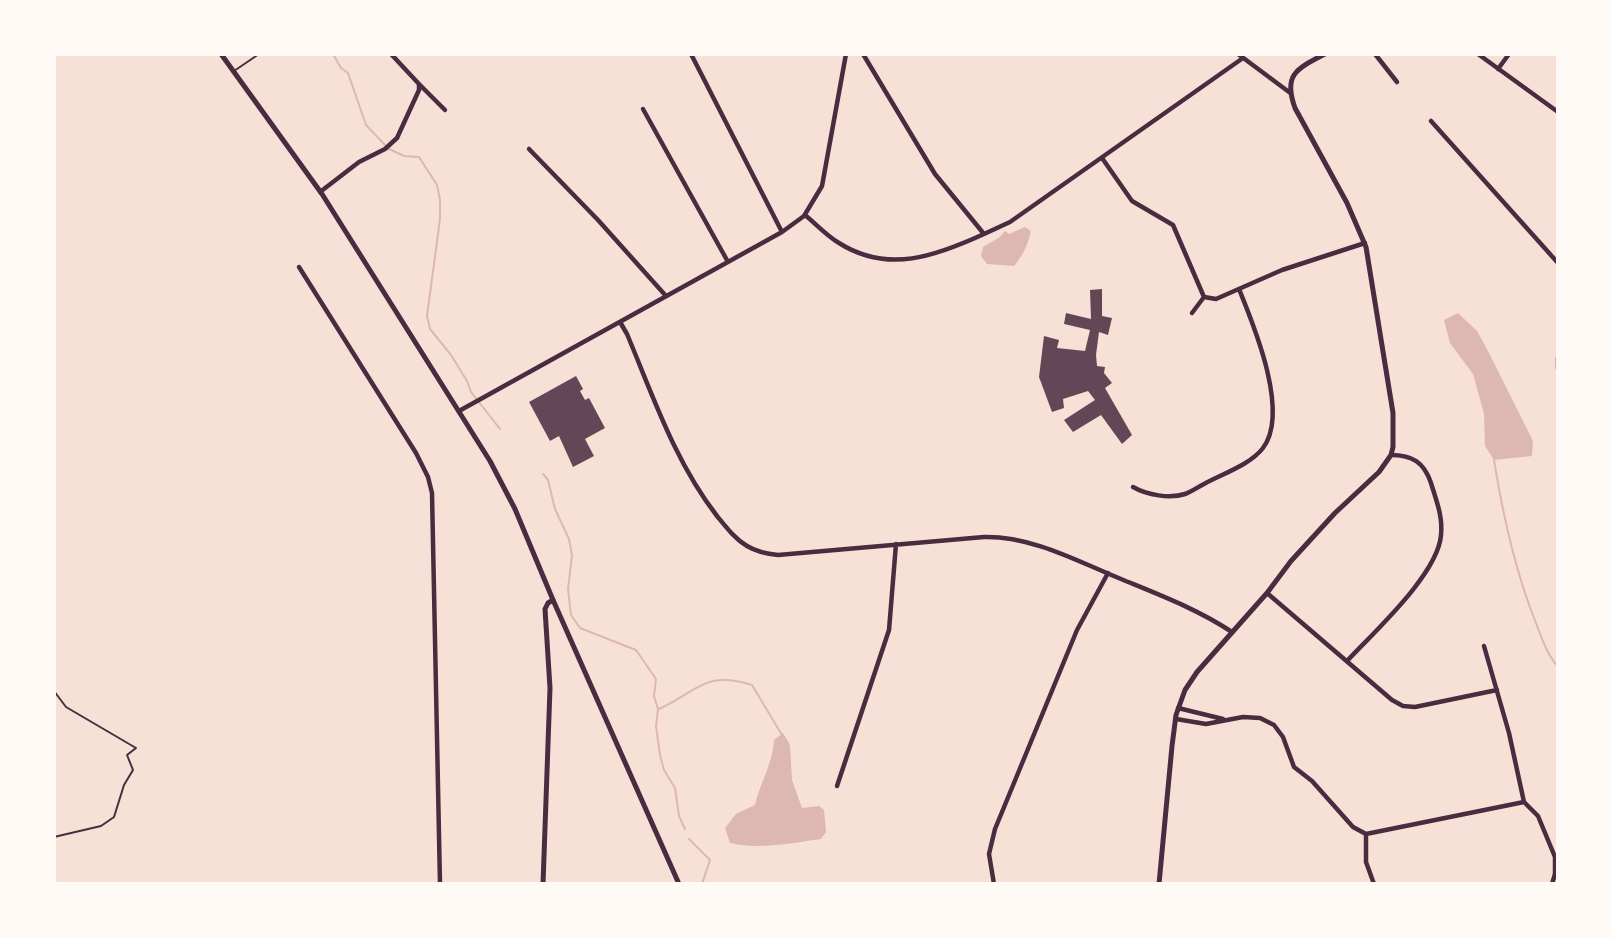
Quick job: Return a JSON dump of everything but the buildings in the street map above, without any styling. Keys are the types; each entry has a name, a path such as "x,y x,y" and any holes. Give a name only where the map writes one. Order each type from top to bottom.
{"street":[{"path":"221,54 320,192 502,483 679,884"},
{"path":"391,54 445,110"},
{"path":"691,54 782,232"},
{"path":"459,411 782,232 805,215 822,186 846,54"},
{"path":"863,54 935,174 984,234"},
{"path":"1158,884 1176,719 1190,681 1306,545 1335,513 1380,472 1391,455 1394,413 1365,243 1289,92 1290,81 1297,72 1325,54"},
{"path":"1375,54 1397,82"},
{"path":"1478,54 1558,112"},
{"path":"1499,69 1509,54"},
{"path":"805,215 842,245 866,255 887,259 935,255 1010,222 1241,56 1289,92"},
{"path":"320,192 359,162 387,147 404,126 419,84"},
{"path":"643,109 728,262"},
{"path":"1431,121 1558,263"},
{"path":"529,149 666,296"},
{"path":"1102,158 1132,201 1173,225 1204,297"},
{"path":"1204,297 1216,299 1282,270 1365,243"},
{"path":"299,267 416,453 428,477 432,494 440,884"},
{"path":"1133,487 1155,495 1184,495 1251,458 1264,447 1273,423 1272,405 1258,339 1239,289"},
{"path":"1192,313 1204,297"},
{"path":"620,322 682,462 700,494 729,530 742,542 761,553 778,555 1003,537 1059,553 1187,605 1232,632"},
{"path":"1558,358 1558,369"},
{"path":"1347,661 1424,575 1440,544 1441,518 1425,470 1412,457 1391,455"},
{"path":"837,786 886,642 892,604 896,544"},
{"path":"994,884 989,853 995,829 1081,621 1108,573"},
{"path":"1267,593 1392,700 1403,706 1415,707 1497,690"},
{"path":"543,884 550,688 545,609 553,600"},
{"path":"1484,646 1509,733 1524,802 1538,816 1555,857 1552,884"},
{"path":"1178,708 1224,719"},
{"path":"1176,719 1206,724 1224,719 1260,718 1274,725 1283,737 1294,767 1311,781 1343,818 1366,834 1524,802"},
{"path":"1366,834 1366,862 1374,884"}],"lane":[{"path":"233,71 259,54"}],"path":[{"path":"54,691 62,698 66,707 136,748 127,755 133,771 124,785 114,817 101,826 54,836"}],"shaded area":[{"path":"1025,227 1031,231 1030,236 1025,250 1014,266 987,264 981,256 983,247 1005,231 1009,234"},
{"path":"1458,313 1477,331 1488,351 1533,441 1532,456 1494,460 1485,446 1484,414 1473,374 1450,343 1444,320"},
{"path":"783,733 790,745 792,780 802,808 819,806 824,810 826,832 821,839 787,844 752,846 730,843 725,828 736,814 755,805 774,740"}],"waterway":[{"path":"333,54 341,68 348,73 366,125 385,145"},
{"path":"389,149 404,156 419,157 437,185 440,219 427,316 430,329 451,355 471,392 500,429"},
{"path":"1494,460 1522,583 1543,641 1558,667"},
{"path":"543,474 548,480 555,509 569,539 572,555 568,589 571,615 580,628 636,650 656,679 654,696 658,709 656,726 660,755 664,770 675,788 679,816 685,829"},
{"path":"659,709 712,681 736,681 752,685 782,735"},
{"path":"689,839 710,860 702,884"}]}
